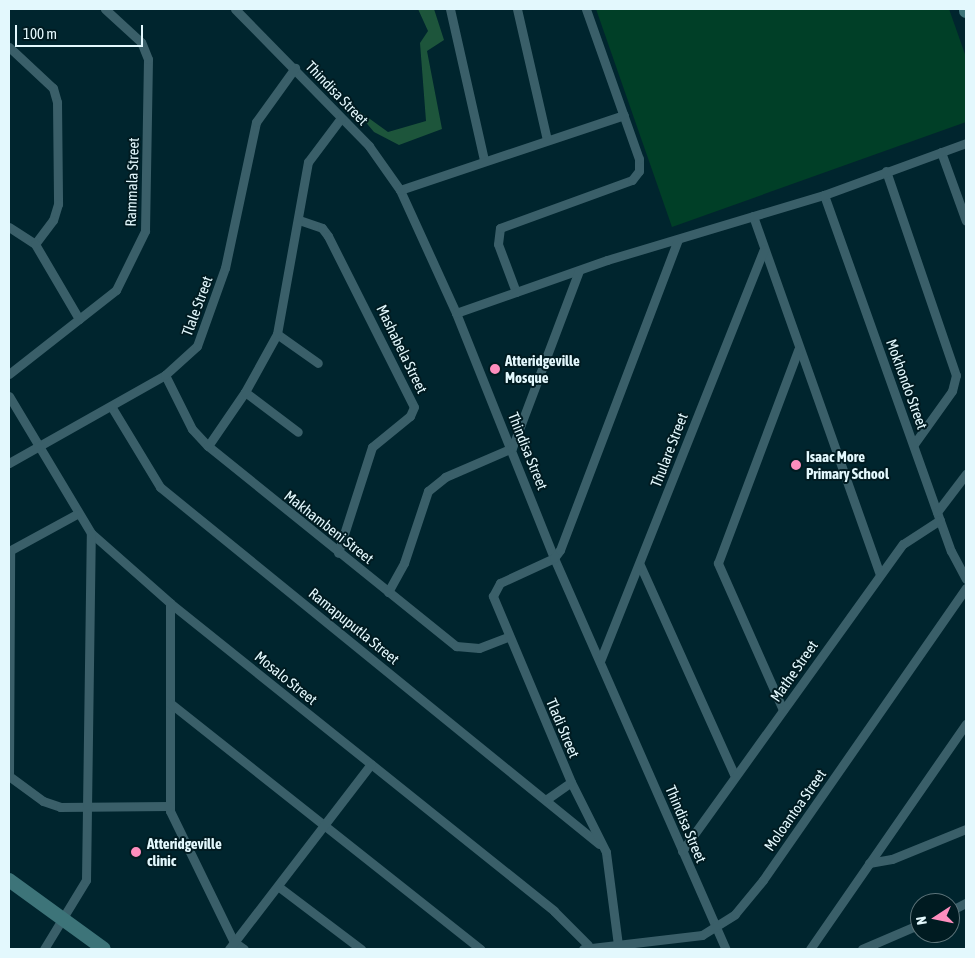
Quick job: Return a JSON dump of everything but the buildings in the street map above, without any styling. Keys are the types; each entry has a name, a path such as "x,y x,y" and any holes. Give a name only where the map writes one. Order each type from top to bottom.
{"street":[{"name":"Rammala Street","path":"9,374 121,285 148,217 148,59 137,38 105,9"},
{"path":"450,9 484,160"},
{"path":"517,9 547,140"},
{"path":"516,292 498,244 500,228 632,180 640,171 640,159 586,9"},
{"name":"Thindisa Street","path":"237,10 382,160 400,190 456,313 512,448 554,558 726,949"},
{"path":"9,47 53,88 57,102 58,204 53,220 35,244"},
{"name":"Tlale Street","path":"9,463 165,376 187,359 203,337 225,268 256,122 295,68"},
{"path":"400,190 484,160 624,115"},
{"path":"208,446 245,392 277,334 308,162 341,118"},
{"path":"456,313 578,271 824,195 966,143"},
{"path":"941,152 966,221"},
{"path":"886,171 956,370 952,391 914,444"},
{"name":"Mokhondo Street","path":"824,195 939,516 966,579"},
{"path":"753,216 798,350 880,574"},
{"name":"Mashabela Street","path":"299,220 322,228 335,247 414,407 410,416 372,447 338,553"},
{"path":"9,227 35,244 79,319"},
{"path":"554,558 678,240"},
{"name":"Thulare Street","path":"600,661 640,565 764,249"},
{"path":"388,592 404,562 428,491 445,478 512,448 578,271"},
{"path":"277,334 318,363"},
{"path":"783,710 718,563 798,350"},
{"name":"Makhambeni Street","path":"165,376 192,429 208,446 388,592 463,649 480,648 508,637"},
{"path":"245,392 298,432"},
{"name":"Mosalo Street","path":"9,396 40,446 77,514 91,533 170,603 554,911 585,947"},
{"name":"Ramapuputla Street","path":"111,406 160,487 547,799 603,847"},
{"path":"939,516 966,474"},
{"path":"77,514 9,551 9,776 43,801 90,808 169,806"},
{"name":"Mathe Street","path":"682,851 880,574 908,538 939,516"},
{"path":"44,949 65,920 86,880 90,808 91,533"},
{"name":"Tladi Street","path":"554,558 496,589 494,603 571,782 603,847 618,945"},
{"path":"640,565 735,776"},
{"name":"Moloantoa Street","path":"585,947 685,938 717,928 763,880 966,588"},
{"path":"170,603 169,806 231,945 244,949"},
{"path":"170,703 323,828 480,949"},
{"path":"810,949 966,724"},
{"path":"231,945 279,887 371,764"},
{"path":"547,799 571,782"},
{"path":"869,863 892,859 966,828"},
{"path":"9,880 104,949"},
{"path":"279,887 361,949"},
{"path":"862,949 910,928"}],"green space":[{"path":"418,9 434,9 444,40 427,51 442,129 399,145 374,132 352,106 388,132 426,121 420,43 428,31"},
{"path":"596,9 949,9 966,57 966,122 672,227"}],"place":[{"name":"Atteridgeville Mosque","path":"495,369"},
{"name":"Isaac More Primary School","path":"796,465"},
{"name":"Atteridgeville clinic","path":"136,852"}]}
